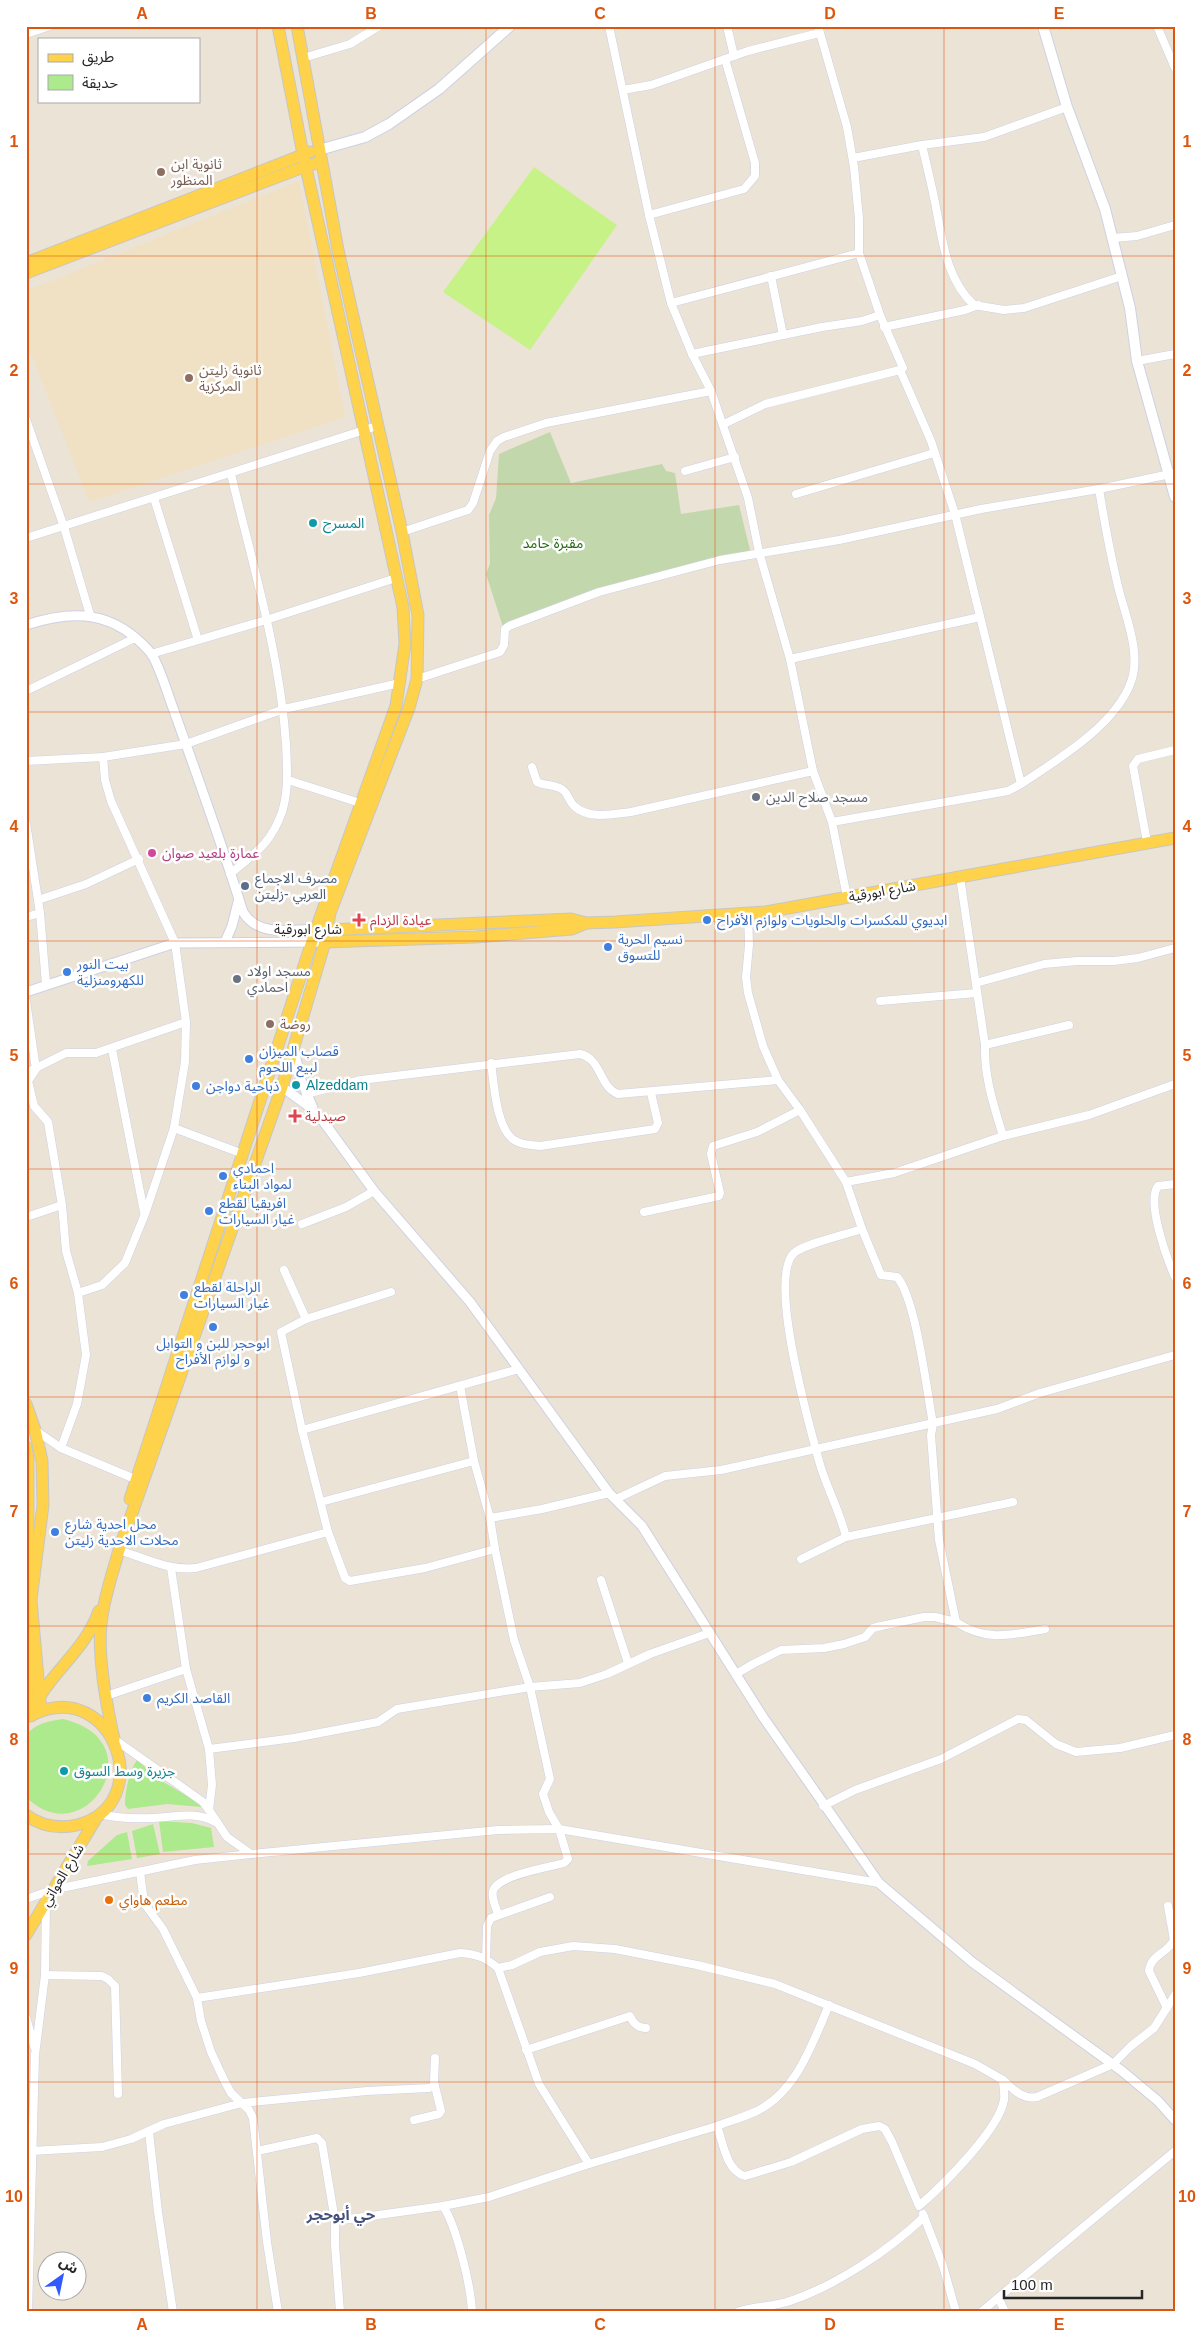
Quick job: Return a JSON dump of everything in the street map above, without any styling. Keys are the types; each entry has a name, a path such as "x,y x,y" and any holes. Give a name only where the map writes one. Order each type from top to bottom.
{"main road":[{"path":"278,26 303,154 403,607 405,634 396,706 360,803 321,929"},
{"path":"31,1715 41,1693 69,1662 94,1622 135,1479 312,942 330,913 409,708 417,679 418,615 402,532 377,426 319,150 297,26"},
{"path":"26,263 303,154 365,136 389,124 439,89 510,26"},
{"path":"1042,26 1067,107 1105,208 1130,308 1136,361 1172,474 1175,497"},
{"path":"26,273 306,166 322,162"},
{"name":"شارع ابورقية","path":"321,929 571,919 586,922 748,913 1175,838"},
{"name":"شارع ابورقية","path":"325,942 475,937 572,929 586,922"},
{"name":"شارع العواتي","path":"26,1935 99,1814 110,1802 118,1787 121,1771 120,1754 114,1739 106,1696 100,1640 102,1616 119,1550 294,1050 325,942 321,929"},
{"path":"267,1080 282,1087"},
{"path":"26,1404 36,1430 42,1461 43,1505 31,1600 41,1693"},
{"path":"26,1447 31,1715"},
{"path":"31,1715 58,1708 74,1709 90,1715 104,1725 114,1739"},
{"path":"26,1815 49,1826 67,1827 84,1823 99,1814"}],"street":[{"path":"26,34 50,26"},
{"path":"303,58 350,44 379,26"},
{"path":"609,26 649,215 671,303 692,354 712,391 748,498 759,552 790,659 814,771 832,822 847,897"},
{"path":"727,26 734,56"},
{"path":"1157,26 1175,68"},
{"path":"623,90 651,85 734,56 818,30 847,127 853,158 859,220 859,253 884,327 903,368 900,370 934,453 955,514 1021,784"},
{"path":"649,215 744,189 755,176 755,163 725,59"},
{"path":"853,158 922,145 984,137 1067,107"},
{"path":"922,145 937,213 941,242 950,268 963,292 974,304 1004,310 1024,308 1122,276"},
{"path":"1113,238 1137,236 1175,225"},
{"path":"671,303 859,253"},
{"path":"771,276 783,335"},
{"path":"884,327 965,310 978,305"},
{"path":"692,354 822,326 862,321 880,315"},
{"path":"1136,361 1175,354"},
{"path":"724,424 765,404 900,370"},
{"path":"402,532 468,510 473,504 490,451 497,441 504,437 546,422 712,391"},
{"path":"26,419 64,527 90,615"},
{"path":"26,538 377,426"},
{"path":"796,494 934,453"},
{"path":"685,471 735,457"},
{"path":"230,474 266,620 284,709 288,780 282,812 265,846 230,874"},
{"path":"417,679 500,652 506,627 581,599 676,571 759,552 839,540 955,514 1099,489 1172,474"},
{"path":"832,822 1008,791 1056,761 1107,719 1130,683 1135,658 1117,582 1099,489"},
{"path":"154,498 198,640"},
{"path":"26,624 66,615 90,615 114,624 135,638 151,654 266,620 396,578"},
{"path":"790,659 980,616"},
{"path":"26,691 135,638"},
{"name":"شارع ابورقية","path":"151,654 186,744 247,920 262,928 321,929"},
{"path":"26,761 102,757 186,744 284,709 400,683"},
{"path":"1147,842 1133,766 1138,759 1175,750"},
{"path":"78,1293 102,1285 121,1269 145,1214 174,1128 185,1062 186,1022 176,943 111,801 102,757"},
{"path":"532,767 537,782 563,790 576,808 589,814 601,815 631,812 814,771"},
{"path":"288,780 360,803"},
{"path":"26,823 40,913 46,984"},
{"path":"38,900 86,884 139,859"},
{"path":"960,876 985,1045 984,1062 988,1084 1004,1136"},
{"path":"225,942 232,926 239,900"},
{"path":"26,918 40,913"},
{"path":"748,913 746,977 748,993 760,1038 778,1080 800,1110 846,1182 862,1229 881,1275 897,1277 904,1286 922,1357 933,1424 931,1435 939,1540 956,1622"},
{"name":"شارع ابورقية","path":"26,992 176,943 225,942 256,944 325,942"},
{"path":"976,982 1044,964 1077,960 1114,961 1138,958 1175,948"},
{"path":"880,1001 977,993"},
{"path":"26,1001 36,1069 28,1081 34,1106 48,1122 62,1205 66,1251 78,1293 86,1355 77,1404 61,1448"},
{"path":"26,1073 66,1053 96,1054 186,1022"},
{"path":"985,1045 1069,1025"},
{"path":"112,1048 145,1214"},
{"path":"294,1050 306,1094 316,1113 374,1191 470,1302 609,1492 642,1526 709,1633 823,1806 878,1883 972,1962 1113,2064 1158,2101 1175,2120"},
{"path":"306,1094 361,1080 491,1063 580,1054 592,1058 613,1092 624,1094 778,1080"},
{"path":"491,1063 504,1128 514,1140 525,1144 540,1146 655,1129 658,1123 651,1093"},
{"path":"846,1182 894,1173 1004,1136 1089,1115 1175,1084"},
{"path":"282,1087 316,1113"},
{"path":"644,1212 719,1196 720,1193 711,1154 713,1146 757,1132 800,1110"},
{"path":"174,1128 243,1154"},
{"path":"1175,1184 1158,1186 1153,1198 1166,1257 1175,1277"},
{"path":"302,1224 346,1207 374,1191"},
{"path":"26,1217 62,1205"},
{"path":"846,1537 817,1450 799,1385 788,1321 786,1281 790,1260 794,1254 803,1248 862,1229"},
{"path":"284,1270 306,1319"},
{"path":"391,1292 306,1319 282,1331 280,1334 328,1532 345,1578 350,1581 425,1568 495,1549"},
{"path":"616,1499 666,1476 721,1470 997,1409 1040,1393 1175,1355"},
{"path":"302,1430 520,1369"},
{"path":"460,1386 474,1461 490,1518 514,1640 530,1687 550,1779 543,1794 549,1812 559,1829 568,1861 502,1880 494,1889 493,1894 498,1914"},
{"path":"36,1430 61,1448 135,1479"},
{"path":"321,1502 474,1461"},
{"path":"490,1518 542,1509 609,1492"},
{"path":"801,1559 846,1537 872,1530 925,1522 937,1517 1014,1502"},
{"path":"119,1550 171,1568 196,1568 328,1532"},
{"path":"171,1568 186,1669 209,1749 212,1785 209,1810"},
{"path":"601,1580 628,1663"},
{"path":"736,1674 781,1650 824,1648 844,1644 865,1636 873,1628 924,1617 935,1617 956,1622 966,1628 989,1636 1006,1636 1045,1629"},
{"path":"209,1749 378,1722 397,1709 530,1687 580,1683 608,1674 628,1663 709,1633"},
{"path":"106,1696 186,1669"},
{"path":"823,1806 855,1790 942,1760 1018,1719 1026,1720 1056,1744 1076,1752 1120,1748 1175,1736"},
{"path":"114,1739 203,1802 215,1822 233,1842 251,1854"},
{"path":"99,1814 111,1817 153,1818 185,1814 208,1818 215,1822"},
{"path":"26,1900 52,1890 195,1860 498,1830 559,1829 878,1883"},
{"path":"140,1872 144,1903 163,1929 197,1998 201,2021 211,2052 231,2093 242,2103 253,2118 267,2242 278,2312"},
{"path":"486,1958 487,1926 491,1918 550,1896"},
{"path":"28,2312 35,2055 44,1975 46,1902"},
{"path":"1167,2008 1149,1971 1154,1958 1174,1940 1168,1906"},
{"path":"498,1968 512,1965 526,1957 573,1946 615,1949 697,1964 775,1984 829,2005 975,2064 1003,2080 1020,2094 1031,2098 1113,2064 1131,2046 1154,2028 1175,1995"},
{"path":"197,1998 359,1973 460,1953 475,1954 486,1958 498,1968 539,2084 589,2164"},
{"path":"44,1975 102,1976 115,1986 118,2094"},
{"path":"335,2221 443,2206 489,2197 589,2164 717,2126 757,2111 776,2099 790,2083 802,2064 829,2005"},
{"path":"526,2050 630,2016 632,2022 646,2028"},
{"path":"26,2017 32,2031 35,2055"},
{"path":"414,2120 439,2114 441,2111 435,2086 435,2058"},
{"path":"919,2206 958,2168 996,2118 1004,2100 1003,2080"},
{"path":"31,2151 102,2147 149,2132 164,2124 242,2103 435,2086"},
{"path":"717,2126 730,2164 734,2171 745,2176 791,2162 862,2129 879,2126 885,2130 924,2216 945,2273 956,2312"},
{"path":"149,2132 159,2221 174,2312"},
{"path":"256,2151 317,2138 322,2143 335,2221 340,2312"},
{"path":"981,2312 1175,2151"},
{"path":"443,2206 449,2215 464,2270 472,2312"},
{"path":"737,2312 766,2307 810,2293 872,2259 909,2231 924,2216"},
{"path":"999,2299 1006,2312"}],"shaded area":[{"name":"ثانوية زليتن المركزية","path":"299,181 345,417 89,502 26,340 26,291"}],"green space":[{"path":"534,167 617,225 530,350 443,292"},
{"name":"مقبرة حامد","path":"550,432 571,483 662,464 666,471 675,473 681,514 739,505 751,554 604,590 503,627 486,574 490,564 489,515 496,498 499,454"},
{"path":"63,1719 91,1731 105,1749 108,1769 102,1788 88,1804 70,1813 48,1811 26,1797 26,1735 38,1725"},
{"path":"137,1760 160,1780 204,1806 167,1804 128,1809 125,1805 127,1788 130,1775"},
{"path":"159,1821 192,1823 211,1828 214,1847 163,1852"},
{"path":"153,1824 160,1854 137,1858 132,1831"},
{"path":"127,1832 132,1859 87,1866 88,1861 117,1835"}],"place":[{"name":"ثانوية ابن المنظور","path":"161,172"},
{"name":"ثانوية زليتن المركزية","path":"189,378"},
{"name":"المسرح","path":"313,523"},
{"name":"مسجد صلاح الدين","path":"756,797"},
{"name":"عمارة بلعيد صوان","path":"152,853"},
{"name":"مصرف الاجماع العربي -زليتن","path":"245,886"},
{"name":"عيادة الزدام","path":"359,920"},
{"name":"ابديوي للمكسرات والحلويات ولوازم الأفراح","path":"707,920"},
{"name":"نسيم الحرية للتسوق","path":"608,947"},
{"name":"بيت النور للكهرومنزلية","path":"67,972"},
{"name":"مسجد اولاد احمادي","path":"237,979"},
{"name":"روضة","path":"270,1024"},
{"name":"قصاب الميزان لبيع اللحوم","path":"249,1059"},
{"name":"Alzeddam","path":"296,1085"},
{"name":"ذباحية دواجن","path":"196,1086"},
{"name":"صيدلية","path":"295,1116"},
{"name":"احمادي لمواد البناء","path":"223,1176"},
{"name":"افريقيا لقطع غيار السيارات","path":"209,1211"},
{"name":"الراحلة لقطع غيار السيارات","path":"184,1295"},
{"name":"ابوحجر للبن و التوابل و لوازم الأفراح","path":"213,1327"},
{"name":"محل احدية شارع محلات الاحدية زليتن","path":"55,1532"},
{"name":"القاصد الكريم","path":"147,1698"},
{"name":"جزيرة وسط السوق","path":"64,1771"},
{"name":"مطعم هاواي","path":"109,1900"}],"district":[{"name":"حي أبوحجر","path":"341,2215"}]}
